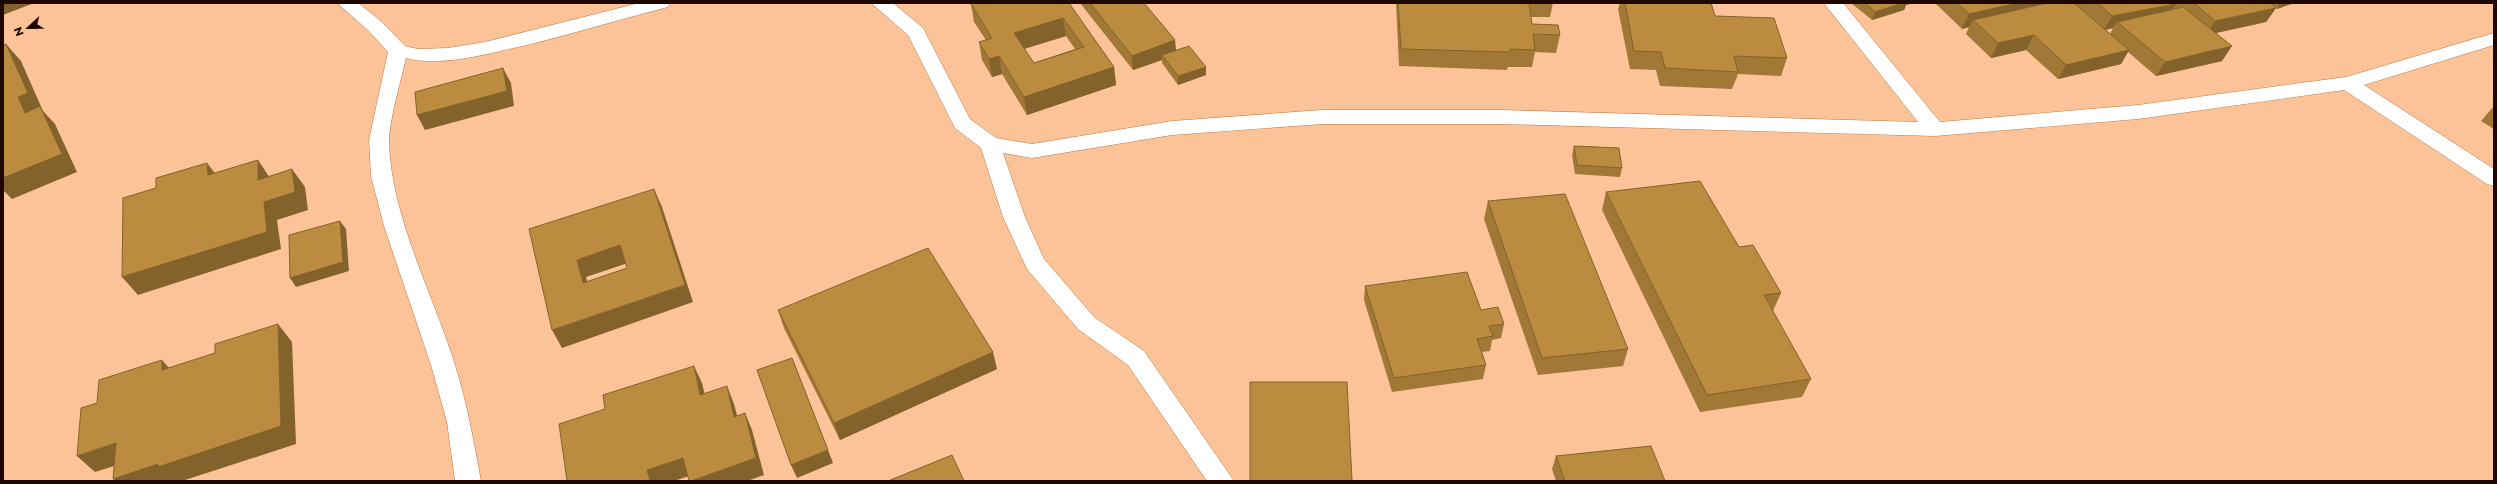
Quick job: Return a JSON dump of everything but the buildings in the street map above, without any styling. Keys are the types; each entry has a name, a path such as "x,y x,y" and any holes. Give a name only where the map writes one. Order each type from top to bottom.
{"street":[{"path":"346,3 379,30 398,50 420,57 458,53 554,33 661,3"},
{"path":"880,3 894,12 916,32 962,123 990,144 1032,151 1172,128 1322,117 1502,117 1935,129 2138,112 2347,83 2494,39"},
{"path":"1833,3 1935,129"},
{"path":"398,50 379,140 382,176 395,226 443,365 459,422 468,481"},
{"path":"2347,83 2494,179"},
{"path":"990,144 1014,217 1035,262 1086,323 1136,358 1221,481"}]}
